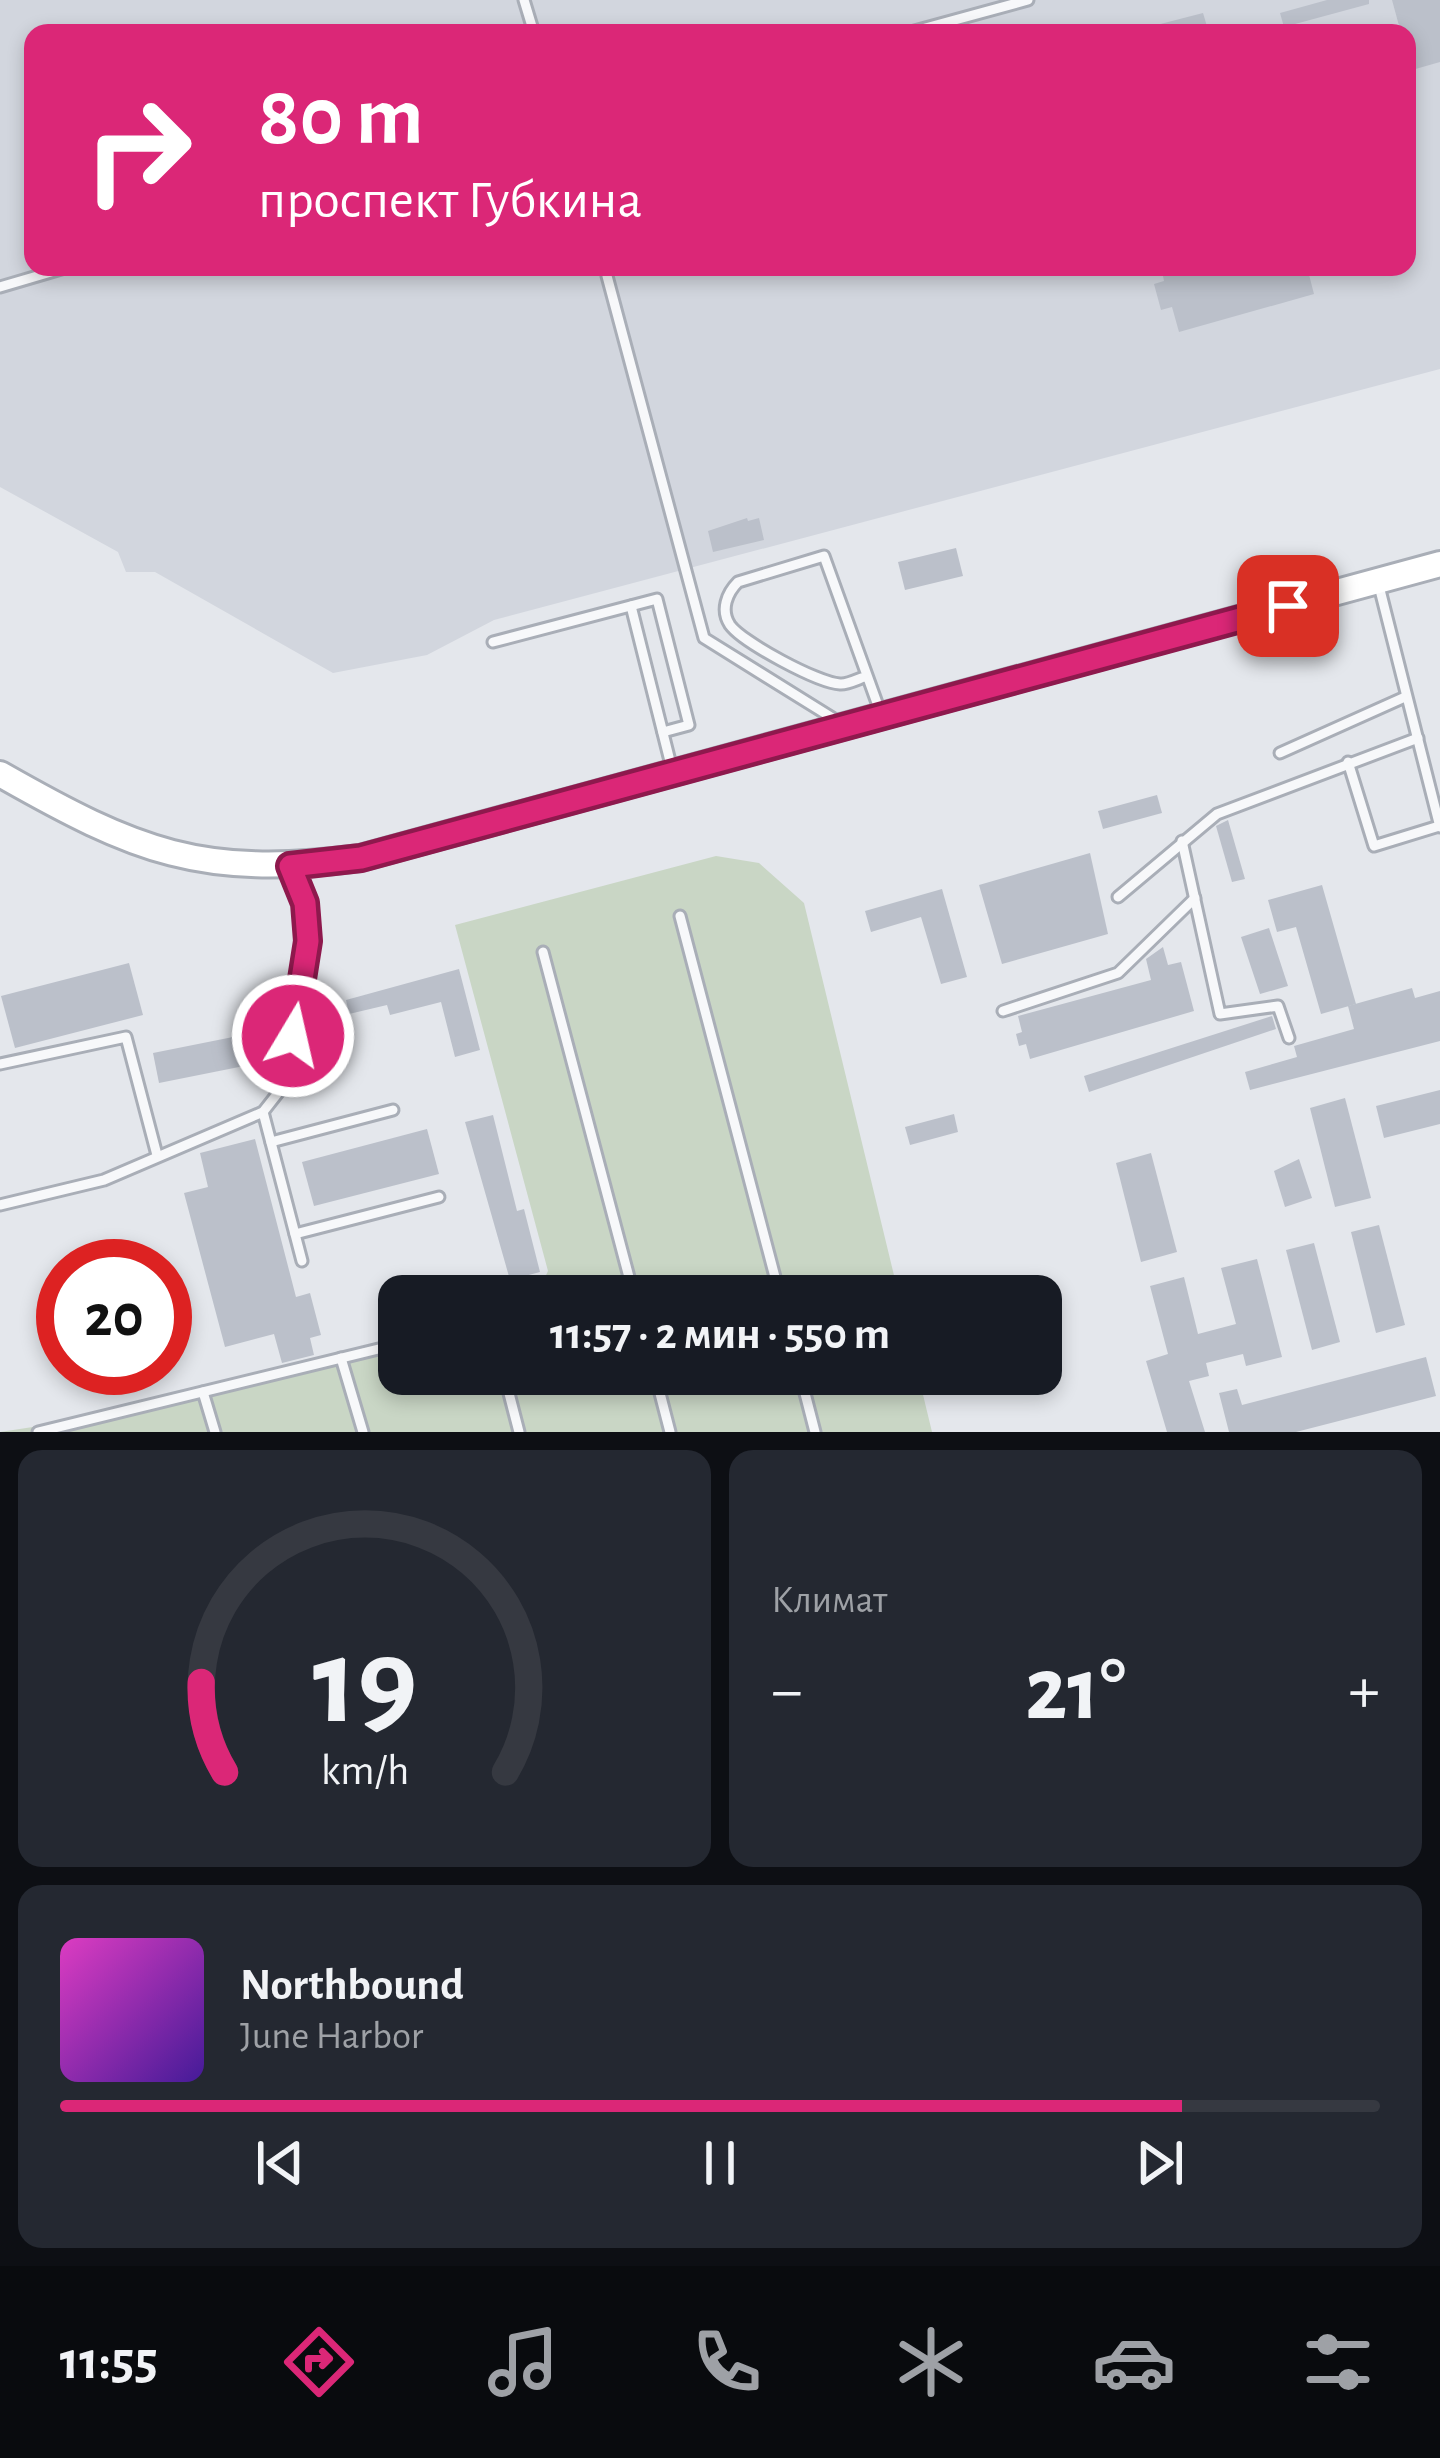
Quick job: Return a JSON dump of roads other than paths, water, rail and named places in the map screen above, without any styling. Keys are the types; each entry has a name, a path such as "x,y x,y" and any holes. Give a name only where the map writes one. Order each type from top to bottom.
{"street":[{"path":"0,774 85,822 173,855 236,866 361,858 1440,565"},
{"path":"290,866 305,903 308,941 298,1007"}],"lane":[{"path":"940,24 1028,0"},
{"path":"0,287 37,276"},
{"path":"607,276 704,638 843,725"},
{"path":"867,676 841,684 787,663 731,627 724,609 729,592 738,582 824,556 881,714"},
{"path":"1348,762 1374,846 1440,826 1378,582"},
{"path":"493,642 657,599 689,725 663,732"},
{"path":"631,606 673,772"},
{"path":"1280,753 1405,697"},
{"path":"1118,897 1217,814 1418,738"},
{"path":"1181,841 1220,1014 1278,1006 1289,1038"},
{"path":"1003,1011 1118,973 1195,898"},
{"path":"680,916 774,1275"},
{"path":"543,952 628,1275"},
{"path":"0,1205 104,1180 263,1112 280,1089 289,1065 298,1007"},
{"path":"0,1064 126,1037 157,1155"},
{"path":"271,1142 393,1110"},
{"path":"263,1112 302,1261"},
{"path":"295,1234 440,1197"},
{"path":"38,1432 378,1349"},
{"path":"341,1358 363,1432"},
{"path":"203,1392 215,1432"},
{"path":"509,1395 519,1432"},
{"path":"660,1395 670,1432"},
{"path":"805,1395 815,1432"}]}
